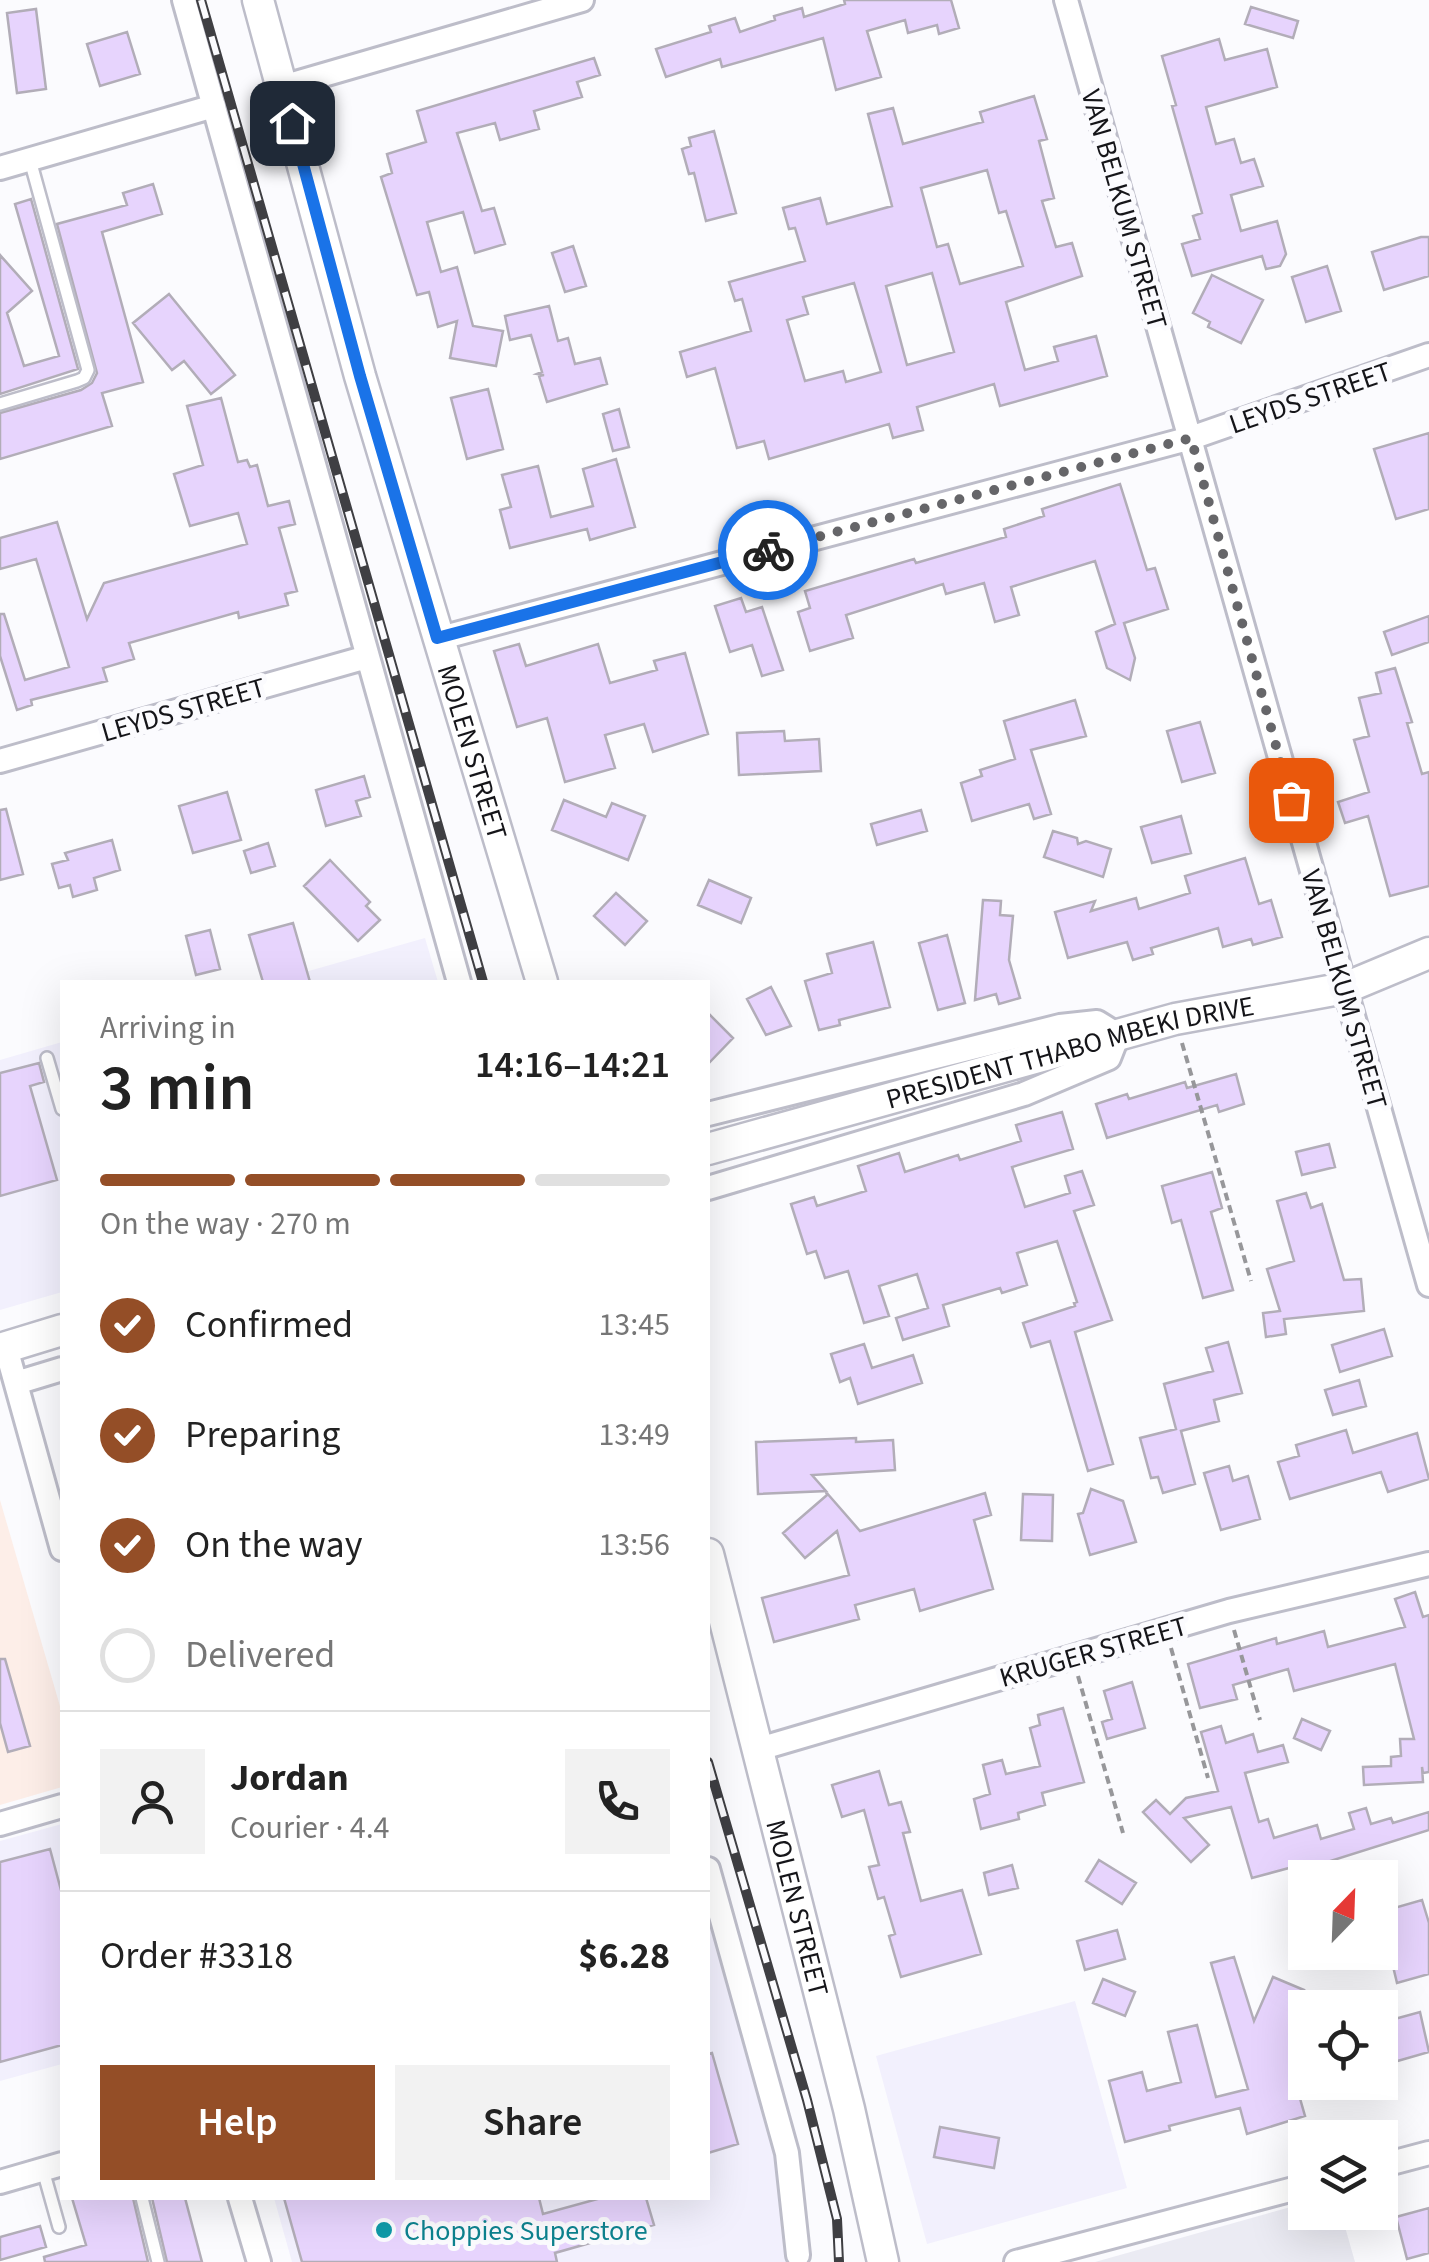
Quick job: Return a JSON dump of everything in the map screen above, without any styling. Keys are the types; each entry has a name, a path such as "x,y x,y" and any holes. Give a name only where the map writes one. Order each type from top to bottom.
{"street":[{"path":"184,0 457,980"},
{"name":"MOLEN STREET","path":"258,0 360,376 541,980"},
{"name":"VAN BELKUM STREET","path":"1066,0 1429,1285"},
{"path":"282,87 567,2"},
{"path":"0,168 214,106"},
{"name":"LEYDS STREET","path":"437,638 1191,438 1429,355"},
{"name":"LEYDS STREET","path":"0,761 367,657"},
{"name":"PRESIDENT THABO MBEKI DRIVE","path":"710,1148 1175,1019 1345,988 1429,953"},
{"path":"710,1114 1060,1026 1097,1022 1118,1035 1109,1058 1040,1088 710,1187"},
{"path":"60,1331 3,1349 16,1382 60,1541"},
{"path":"16,1382 60,1371"},
{"name":"MOLEN STREET","path":"710,1562 845,2090 882,2262"},
{"name":"KRUGER STREET","path":"759,1750 1228,1611 1429,1564"},
{"path":"0,1824 60,1809"},
{"path":"710,1876 786,2153 798,2255"},
{"path":"1398,2162 1429,2154"},
{"path":"0,2182 53,2167"},
{"path":"1016,2262 1288,2190"},
{"path":"241,2200 259,2262"}],"lane":[{"path":"0,404 77,382 88,370 30,160"},
{"path":"48,1058 60,1103"},
{"path":"53,2167 59,2227"},
{"path":"142,2200 158,2262"}],"path":[{"path":"1175,1019 1251,1281"},
{"path":"1228,1611 1260,1720"},
{"path":"1166,1629 1208,1778"},
{"path":"1073,1657 1122,1833"}],"shaded area":[{"path":"425,938 437,980 277,980"},
{"path":"60,1043 60,1293 0,1310 0,1060"},
{"path":"0,1500 60,1706 60,1788 0,1805"},
{"path":"60,1825 60,2065 0,2081 0,1841"},
{"path":"710,1914 780,2155 792,2262 292,2262 275,2200 710,2200"},
{"path":"1075,2001 1127,2188 927,2244 876,2056"},
{"path":"1288,2208 1288,2230 1346,2230 1355,2262 1095,2262"}],"building":[{"path":"844,0 951,0 959,28 939,34 937,25 908,33 905,20 867,31 881,77 836,90 823,38 722,67 720,59 666,77 656,49 711,32 709,26 735,18 740,32 775,20 774,16 802,8 804,17 845,4"},
{"path":"1251,7 1298,21 1293,38 1245,24"},
{"path":"36,9 46,89 17,93 7,13"},
{"path":"127,32 140,74 100,86 87,44"},
{"path":"1219,39 1225,60 1267,49 1277,87 1206,107 1216,144 1234,139 1241,163 1254,159 1263,186 1231,195 1241,231 1277,221 1286,254 1280,266 1266,269 1262,256 1192,276 1182,244 1200,239 1193,216 1202,213 1162,56"},
{"path":"594,58 600,75 577,82 582,97 534,111 539,129 500,140 495,123 457,133 482,211 494,208 505,244 475,253 463,212 427,222 441,272 457,267 473,326 503,331 496,366 450,358 457,321 438,327 429,292 417,295 381,177 392,173 387,154 426,142 417,111"},
{"path":"1034,96 1047,139 1039,141 1054,198 1042,201 1056,247 1072,243 1082,276 1006,302 1025,370 1058,361 1054,347 1096,336 1107,376 1000,406 994,384 917,407 923,430 893,438 889,424 769,459 764,441 737,448 715,368 687,377 680,352 751,331 742,299 735,301 729,282 805,261 795,228 789,229 783,208 820,198 827,224 892,206 868,114 893,108 903,144 983,122 980,112","holes":["987,170 999,213 1006,211 1023,266 960,284 948,244 937,247 921,188","932,273 954,352 907,365 886,286","854,283 881,372 846,382 843,371 805,381 787,320 808,314 803,297"]},
{"path":"714,131 736,213 706,221 694,173 689,174 682,149 691,146 689,138"},
{"path":"153,184 162,214 102,232 143,382 102,393 112,426 0,459 0,413 81,390 92,383 97,373 57,224 127,205 123,193"},
{"path":"31,199 78,369 0,394 0,255 32,291 7,313 24,366 59,356 15,204"},
{"path":"1429,237 1429,276 1384,290 1372,252"},
{"path":"573,246 586,286 565,292 552,253"},
{"path":"1327,266 1341,311 1306,322 1292,277"},
{"path":"1212,275 1263,300 1241,343 1208,327 1210,322 1193,313"},
{"path":"169,294 235,375 211,394 184,361 172,370 133,323"},
{"path":"549,306 558,341 568,338 575,364 600,358 607,384 547,402 539,376 544,375 537,374 542,372 531,335 510,340 505,316"},
{"path":"488,389 503,449 467,459 451,398"},
{"path":"221,398 238,462 247,460 250,467 257,465 268,506 289,501 295,524 279,528 297,591 285,594 288,605 239,618 238,612 129,643 134,659 103,668 107,681 31,700 32,705 17,710 0,656 0,614 4,614 25,680 69,667 36,559 0,569 0,538 57,522 87,619 104,583 247,544 238,513 190,526 174,474 203,465 187,406"},
{"path":"619,409 629,447 613,451 603,414"},
{"path":"1429,433 1429,509 1396,519 1374,449"},
{"path":"616,459 635,527 590,540 587,529 510,548 500,510 511,507 502,475 538,466 551,517 593,506 583,469"},
{"path":"1120,484 1147,570 1155,568 1168,609 1124,623 1135,658 1130,680 1107,668 1096,632 1115,624 1095,561 1011,587 1019,615 995,622 984,583 946,594 943,584 846,615 853,638 810,651 798,612 810,608 805,591 1006,537 1004,529 1044,516 1042,509"},
{"path":"741,598 746,612 762,607 783,670 762,676 752,645 730,652 715,606"},
{"path":"1429,616 1429,642 1392,655 1384,632"},
{"path":"519,644 526,666 598,644 610,683 657,670 654,661 685,653 708,734 653,752 644,724 605,735 615,768 565,782 547,718 517,727 494,651"},
{"path":"1395,668 1412,722 1407,723 1422,774 1429,772 1429,886 1390,896 1368,816 1345,823 1338,802 1369,792 1354,740 1369,736 1359,698 1381,693 1376,673"},
{"path":"1075,700 1086,736 1031,750 1051,814 1034,819 1029,804 972,821 961,783 982,776 980,770 1015,759 1004,721"},
{"path":"1200,722 1215,773 1182,782 1167,731"},
{"path":"784,731 785,741 819,739 821,771 739,775 737,733"},
{"path":"364,776 370,797 356,801 361,816 326,826 316,790"},
{"path":"227,792 241,840 193,853 179,806"},
{"path":"564,800 606,817 612,803 645,816 628,860 552,830"},
{"path":"6,809 23,874 0,880 0,810"},
{"path":"921,810 927,831 877,845 871,824"},
{"path":"1181,816 1191,853 1152,863 1141,827"},
{"path":"1053,831 1077,838 1078,844 1086,841 1111,849 1103,877 1044,857"},
{"path":"112,840 120,870 94,878 97,890 73,897 70,885 59,888 52,864 68,860 65,853"},
{"path":"268,843 275,866 251,873 244,851"},
{"path":"1245,858 1259,904 1271,900 1282,937 1253,945 1251,939 1223,947 1218,928 1151,948 1153,954 1133,960 1127,942 1068,958 1055,912 1095,901 1091,911 1136,898 1139,909 1190,893 1185,876"},
{"path":"330,860 370,902 366,906 380,920 358,941 304,886"},
{"path":"709,880 751,898 741,923 698,905"},
{"path":"616,893 647,921 625,945 594,916"},
{"path":"983,900 1001,901 1000,915 1013,916 1009,960 1020,998 999,1004 996,994 975,1000"},
{"path":"293,923 309,980 262,980 249,935"},
{"path":"210,930 220,969 196,975 186,936"},
{"path":"947,935 965,1003 938,1010 919,943"},
{"path":"873,942 890,1007 839,1020 840,1025 819,1030 805,981 832,973 827,954"},
{"path":"771,987 791,1026 766,1035 747,999"},
{"path":"710,1015 733,1038 710,1062"},
{"path":"39,1063 44,1082 30,1086 57,1180 0,1196 0,1073"},
{"path":"1236,1074 1244,1104 1219,1112 1217,1105 1107,1138 1096,1104 1127,1094 1129,1099 1185,1082 1187,1088"},
{"path":"1062,1112 1073,1149 1012,1167 1025,1207 1070,1193 1065,1176 1082,1171 1094,1205 1074,1211 1112,1320 1075,1332 1113,1464 1088,1471 1050,1341 1031,1347 1023,1323 1075,1306 1077,1302 1057,1241 1017,1253 1027,1285 1002,1293 1000,1288 943,1305 949,1326 903,1340 896,1318 928,1308 917,1274 879,1286 889,1316 864,1323 848,1271 825,1278 816,1251 807,1254 791,1204 814,1197 817,1206 866,1191 858,1166 899,1153 905,1172 958,1155 960,1160 1021,1141 1016,1125"},
{"path":"1329,1144 1335,1167 1302,1175 1296,1152"},
{"path":"1212,1172 1222,1208 1211,1212 1233,1290 1203,1298 1181,1220 1172,1223 1162,1186"},
{"path":"1306,1193 1311,1208 1322,1204 1344,1280 1361,1279 1364,1311 1284,1319 1286,1334 1266,1337 1263,1313 1280,1311 1267,1269 1294,1261 1277,1201"},
{"path":"1384,1329 1392,1356 1340,1372 1332,1345"},
{"path":"1228,1342 1242,1393 1214,1400 1219,1421 1181,1431 1195,1484 1163,1493 1158,1477 1151,1478 1140,1438 1176,1429 1164,1384 1213,1371 1206,1348"},
{"path":"864,1344 872,1368 913,1355 922,1383 858,1404 850,1378 840,1382 831,1354"},
{"path":"1359,1380 1366,1406 1333,1415 1325,1390"},
{"path":"1346,1430 1353,1453 1417,1433 1429,1479 1388,1492 1381,1472 1290,1499 1278,1462 1299,1456 1296,1445"},
{"path":"856,1438 856,1442 893,1440 895,1470 812,1475 826,1491 758,1494 756,1442"},
{"path":"1229,1466 1233,1481 1248,1476 1260,1519 1221,1530 1204,1473"},
{"path":"1091,1489 1123,1501 1136,1542 1090,1555 1078,1514 1083,1513"},
{"path":"826,1492 860,1531 985,1493 991,1515 974,1520 993,1589 920,1611 914,1589 855,1605 859,1619 774,1642 762,1598 849,1575 837,1531 805,1558 783,1533"},
{"path":"1023,1494 1053,1495 1052,1541 1021,1540"},
{"path":"1415,1592 1423,1617 1429,1615 1429,1772 1423,1773 1422,1767 1423,1782 1364,1785 1363,1767 1391,1766 1391,1757 1401,1756 1400,1739 1414,1739 1395,1664 1294,1691 1288,1669 1233,1685 1237,1699 1200,1708 1188,1664 1276,1638 1277,1644 1324,1631 1328,1647 1405,1627 1395,1599"},
{"path":"0,1659 5,1659 30,1746 8,1752 0,1723"},
{"path":"1132,1682 1145,1728 1107,1739 1102,1722 1112,1719 1104,1691"},
{"path":"1063,1708 1084,1782 1042,1793 1045,1805 1018,1813 1019,1819 981,1829 974,1799 990,1794 983,1765 1002,1760 1006,1774 1040,1766 1030,1728 1040,1725 1038,1715"},
{"path":"1302,1719 1330,1731 1321,1750 1294,1738"},
{"path":"1221,1726 1226,1743 1253,1734 1258,1752 1283,1745 1288,1762 1245,1773 1259,1822 1268,1819 1274,1838 1317,1825 1321,1839 1354,1829 1349,1813 1366,1808 1371,1824 1391,1818 1393,1823 1429,1812 1429,1830 1334,1860 1288,1860 1288,1868 1252,1878 1231,1807 1184,1818 1209,1845 1191,1862 1143,1812 1156,1800 1170,1814 1186,1798 1218,1791 1201,1732"},
{"path":"879,1771 889,1805 901,1802 910,1832 903,1833 921,1901 962,1890 981,1954 901,1977 889,1936 895,1934 884,1897 878,1899 869,1867 879,1865 864,1810 842,1817 832,1785"},
{"path":"50,1849 60,1886 60,2046 0,2062 0,1862"},
{"path":"1099,1860 1136,1883 1122,1904 1086,1881"},
{"path":"1012,1865 1018,1888 989,1895 984,1873"},
{"path":"1422,1900 1429,1923 1429,1974 1397,1983 1394,1970 1398,1970 1398,1907"},
{"path":"1117,1930 1125,1959 1085,1970 1077,1941"},
{"path":"1234,1957 1254,2021 1273,1977 1304,1990 1288,1990 1288,2100 1300,2100 1305,2116 1247,2134 1240,2108 1125,2142 1109,2081 1142,2072 1147,2091 1181,2082 1168,2032 1197,2025 1216,2097 1248,2089 1211,1963"},
{"path":"1103,1979 1135,1992 1125,2016 1093,2003"},
{"path":"1420,2012 1429,2052 1398,2061 1398,2018"},
{"path":"710,2054 738,2144 710,2152"},
{"path":"940,2127 999,2138 994,2168 934,2157"},
{"path":"73,2200 133,2200 148,2262 45,2262 44,2257 86,2245"},
{"path":"152,2200 186,2200 202,2262 167,2262"},
{"path":"285,2200 540,2200 543,2214 594,2200 647,2200 654,2225 555,2253 557,2262 302,2262"},
{"path":"1429,2208 1429,2253 1407,2259 1398,2216"},
{"path":"40,2226 46,2247 0,2260 0,2237"}],"railway":[{"path":"201,0 482,980"},
{"path":"710,1769 807,2100 837,2219 839,2262"}],"way so far":[{"path":"768,550 1191,438 1291,800"}],"place":[{"name":"Choppies Superstore","path":"384,2230"}],"route":[{"path":"292,123 360,376 437,638 768,550"}]}
